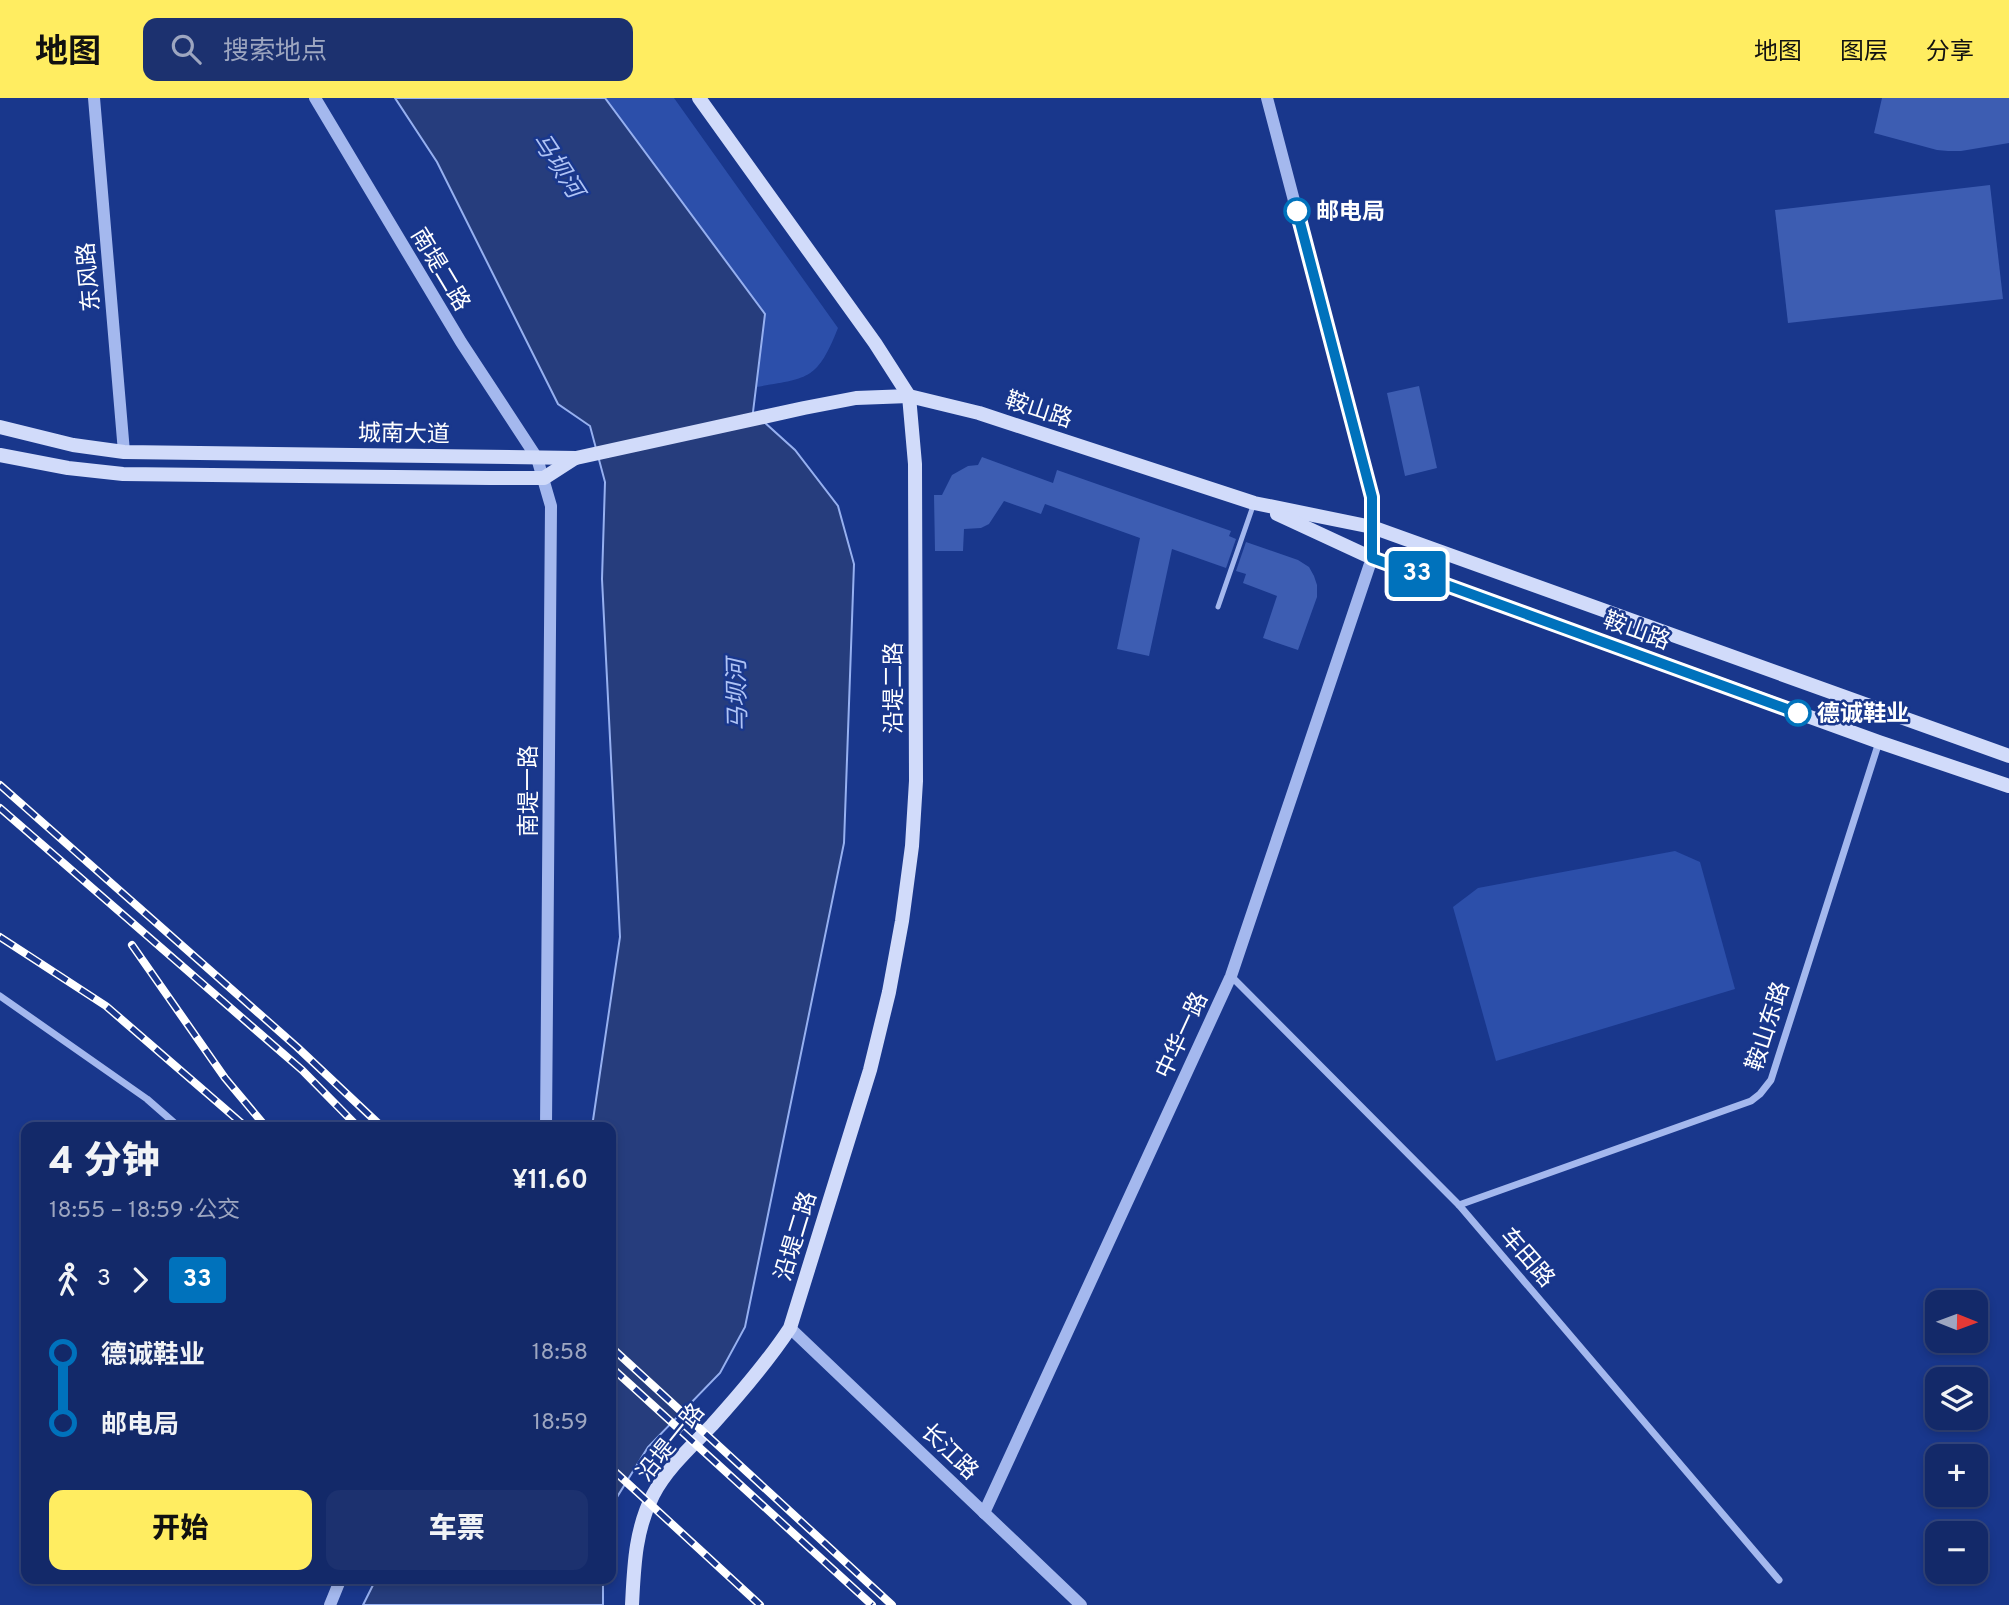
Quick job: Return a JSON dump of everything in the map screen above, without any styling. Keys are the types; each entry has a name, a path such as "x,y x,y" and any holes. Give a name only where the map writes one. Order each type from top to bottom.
{"main road":[{"name":"沿堤二路","path":"699,98 875,343 909,396 915,464 916,781 912,846 902,921 889,992 870,1070 790,1328"},
{"name":"鞍山路","path":"804,408 856,398 909,396 979,413 1254,503 1372,527 2009,755"},
{"name":"城南大道","path":"0,427 74,445 124,452 576,458 804,408"},
{"path":"0,454 68,468 123,474 544,478 576,458"},
{"name":"鞍山路","path":"1254,503 1372,558 1879,742 2009,786"},
{"name":"沿堤一路","path":"632,1605 634,1561 640,1527 654,1493 676,1464 768,1362 790,1328"}],"street":[{"name":"东风路","path":"94,98 124,452"},
{"name":"南堤二路","path":"315,98 461,342 537,458"},
{"name":"中华一路","path":"984,1513 1231,976 1372,558 1372,497 1268,98"},
{"name":"南堤一路","path":"537,458 551,506 546,1122"},
{"name":"鞍山东路","path":"1459,1205 1751,1101 1767,1087 1879,742"},
{"name":"车田路","path":"1231,976 1459,1205 1779,1580"},
{"path":"0,996 147,1098 173,1122"},
{"name":"长江路","path":"790,1328 1081,1605"},
{"path":"330,1605 339,1584"}],"lane":[{"path":"1218,607 1254,503"}],"shaded area":[{"path":"605,98 674,98 838,328 817,368 799,378 756,387 765,314"},
{"path":"1675,851 1700,862 1735,989 1496,1061 1453,907 1478,888"}],"water":[{"name":"马坝河","path":"395,98 605,98 765,314 753,412 795,450 838,506 854,564 844,843 745,1327 720,1373 648,1447 616,1499 616,1122 593,1122 620,937 602,579 605,482 590,426 558,404 437,162"},
{"path":"374,1584 603,1584 603,1605 363,1605"}],"building":[{"path":"1882,98 2009,98 2009,143 1948,151 1874,133"},
{"path":"1990,185 2003,299 1788,323 1775,210"},
{"path":"1419,386 1437,468 1405,476 1387,393"},
{"path":"982,457 1053,483 1057,470 1231,531 1229,536 1236,539 1226,568 1172,549 1149,656 1117,649 1140,538 1045,504 1041,514 1004,501 989,524 981,528 964,529 963,551 935,551 934,495 942,495 952,475 968,466 978,465"},
{"path":"1246,542 1298,560 1309,567 1314,576 1317,597 1298,650 1263,638 1277,596 1243,583 1246,574 1236,571"}],"railway":[{"path":"0,785 297,1047 377,1122"},
{"path":"0,808 302,1070 353,1122"},
{"path":"0,937 106,1006 240,1122"},
{"path":"132,945 225,1078 262,1122"},
{"path":"616,1352 892,1605"},
{"path":"616,1372 872,1605"},
{"path":"616,1473 760,1605"}],"bus line":[{"name":"33","path":"1297,211 1372,497 1372,558 1798,713"}],"place":[{"name":"邮电局","path":"1297,211"},
{"name":"德诚鞋业","path":"1798,713"}]}
